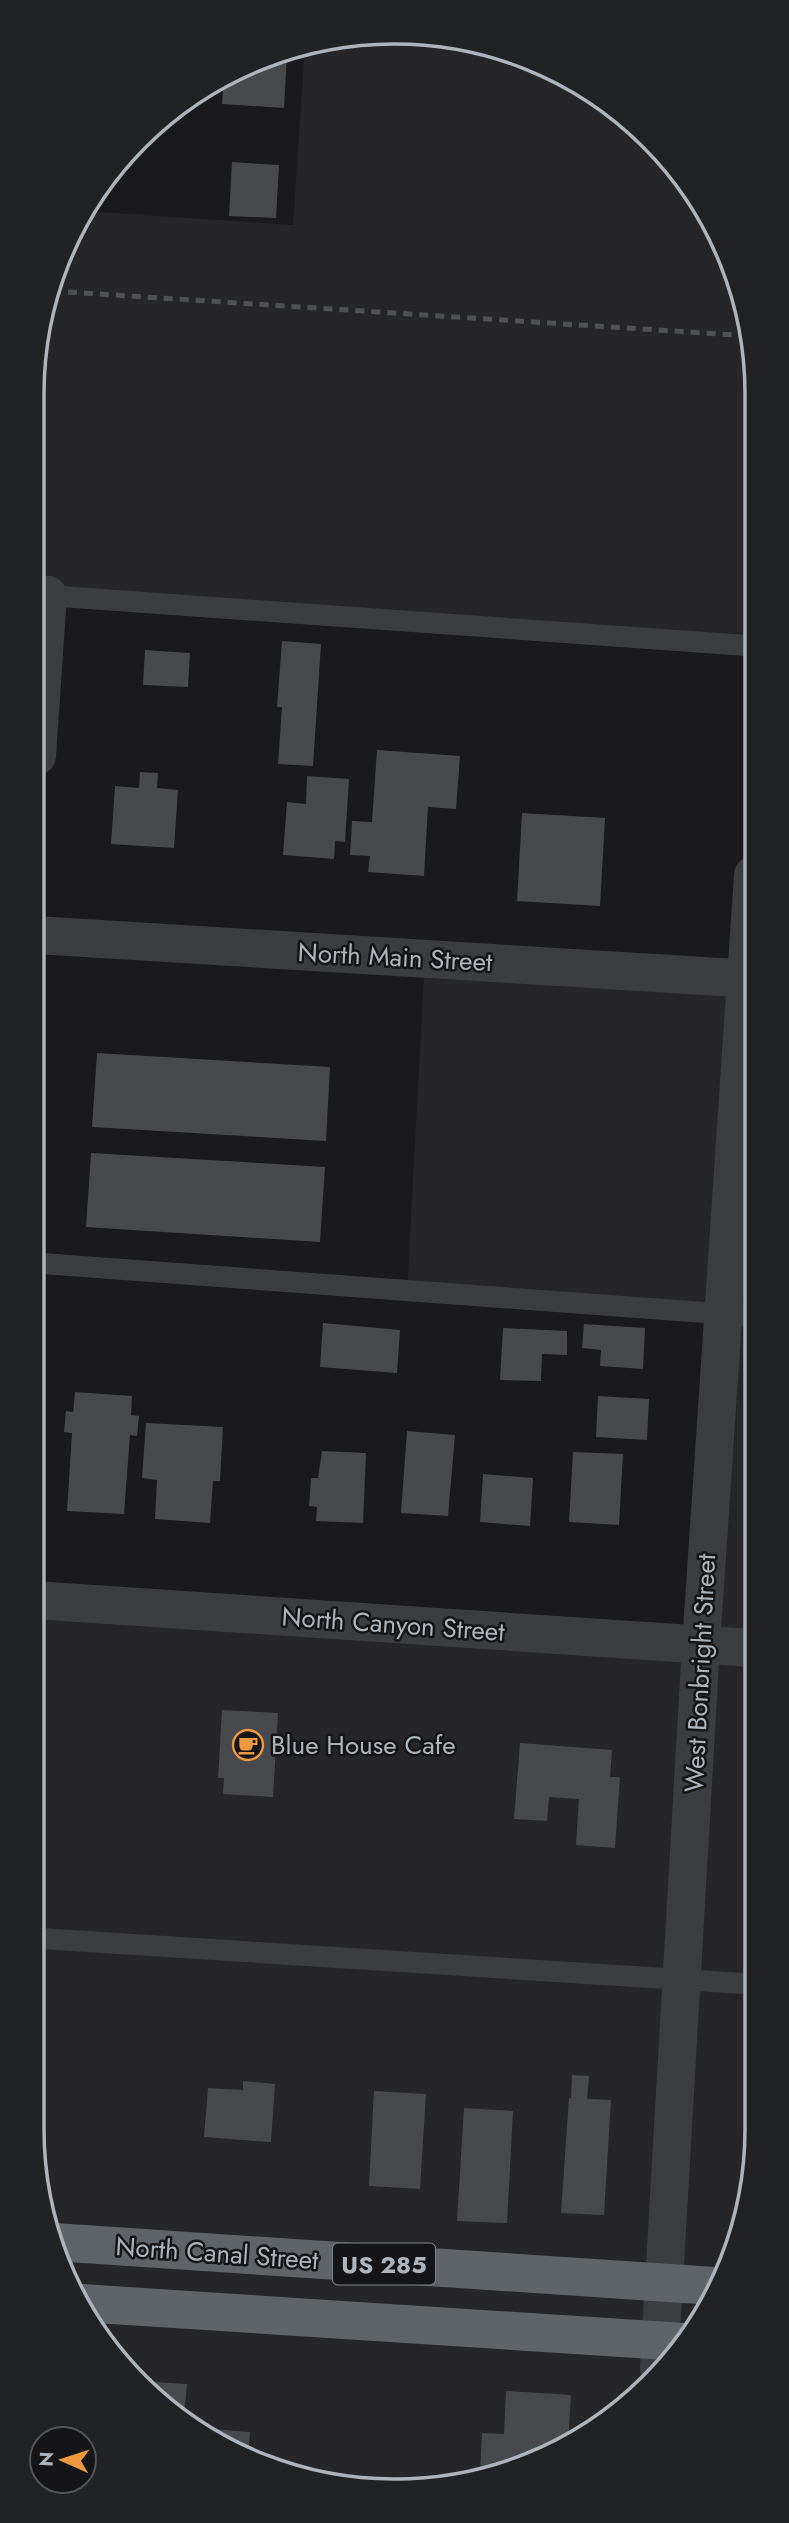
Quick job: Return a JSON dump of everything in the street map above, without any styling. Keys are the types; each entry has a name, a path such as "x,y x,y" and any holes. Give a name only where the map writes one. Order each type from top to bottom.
{"highway":[{"name":"North Canal Street","path":"63,2243 708,2286"},
{"name":"US 285","path":"91,2304 666,2350"}],"street":[{"name":"North Main Street","path":"44,935 745,979"},
{"name":"West Bonbright Street","path":"668,2348 664,2283 701,1645 738,1315 745,1119"},
{"name":"North Canyon Street","path":"44,1601 745,1648"}],"lane":[{"path":"44,595 745,645"},
{"path":"44,1265 738,1315"},
{"path":"44,1939 745,1984"}],"shaded area":[{"path":"372,45 417,45 463,50 507,62 570,91 608,116 643,146 673,181 709,239 727,282 739,326 745,394 745,645 44,594 44,394 50,326 70,260 96,212 293,225 304,56 326,50"},
{"path":"425,959 745,979 745,2129 739,2197 719,2263 686,2323 643,2377 589,2420 529,2453 463,2473 394,2479 326,2473 282,2461 239,2443 200,2420 146,2377 116,2342 91,2304 70,2263 50,2197 44,2129 44,1601 701,1644 723,1315 407,1291"}],"building":[{"path":"287,61 284,108 222,104 223,90 221,90 260,70"},
{"path":"232,162 279,165 276,218 229,216"},
{"path":"282,641 321,644 313,766 278,764 282,707 277,707"},
{"path":"145,650 190,653 188,687 143,685"},
{"path":"377,750 460,756 456,809 428,807 424,876 368,872 370,856 350,855 352,821 372,822"},
{"path":"140,772 158,773 157,788 178,790 174,848 111,844 115,786 139,788"},
{"path":"307,776 349,779 345,842 335,841 334,859 283,855 287,802 306,804"},
{"path":"522,813 605,818 600,906 517,901"},
{"path":"97,1053 330,1067 326,1141 92,1127"},
{"path":"91,1153 325,1167 320,1242 86,1227"},
{"path":"323,1323 400,1330 397,1373 320,1367"},
{"path":"584,1324 645,1328 643,1369 600,1366 601,1350 582,1348"},
{"path":"503,1328 567,1331 567,1355 542,1354 541,1381 500,1380"},
{"path":"75,1392 132,1396 131,1415 139,1416 137,1436 130,1435 124,1514 67,1511 72,1433 64,1432 66,1411 73,1412"},
{"path":"598,1396 649,1399 647,1440 596,1437"},
{"path":"146,1423 223,1427 220,1481 213,1481 210,1523 155,1519 157,1480 142,1478"},
{"path":"407,1431 455,1435 448,1516 401,1513"},
{"path":"322,1451 366,1453 363,1523 316,1521 317,1507 309,1506 311,1478 318,1478"},
{"path":"573,1452 623,1454 619,1525 569,1522"},
{"path":"483,1474 533,1478 530,1526 480,1522"},
{"name":"Blue House Cafe","path":"222,1710 278,1713 273,1797 223,1794 224,1778 218,1778"},
{"path":"520,1743 612,1750 610,1777 620,1777 615,1848 576,1845 579,1799 549,1797 547,1821 514,1819"},
{"path":"572,2075 589,2076 587,2099 611,2100 604,2215 561,2213"},
{"path":"243,2081 275,2084 271,2142 204,2137 208,2088 243,2090"},
{"path":"374,2091 426,2094 420,2189 369,2186"},
{"path":"464,2108 513,2111 507,2223 457,2221"},
{"path":"151,2382 187,2384 185,2409"},
{"path":"506,2391 571,2395 569,2433 529,2453 480,2468 482,2433 504,2434"},
{"path":"215,2429 250,2432 249,2448"}],"railway":[{"path":"59,291 740,335"}],"place":[{"name":"Blue House Cafe","path":"248,1745"}]}
